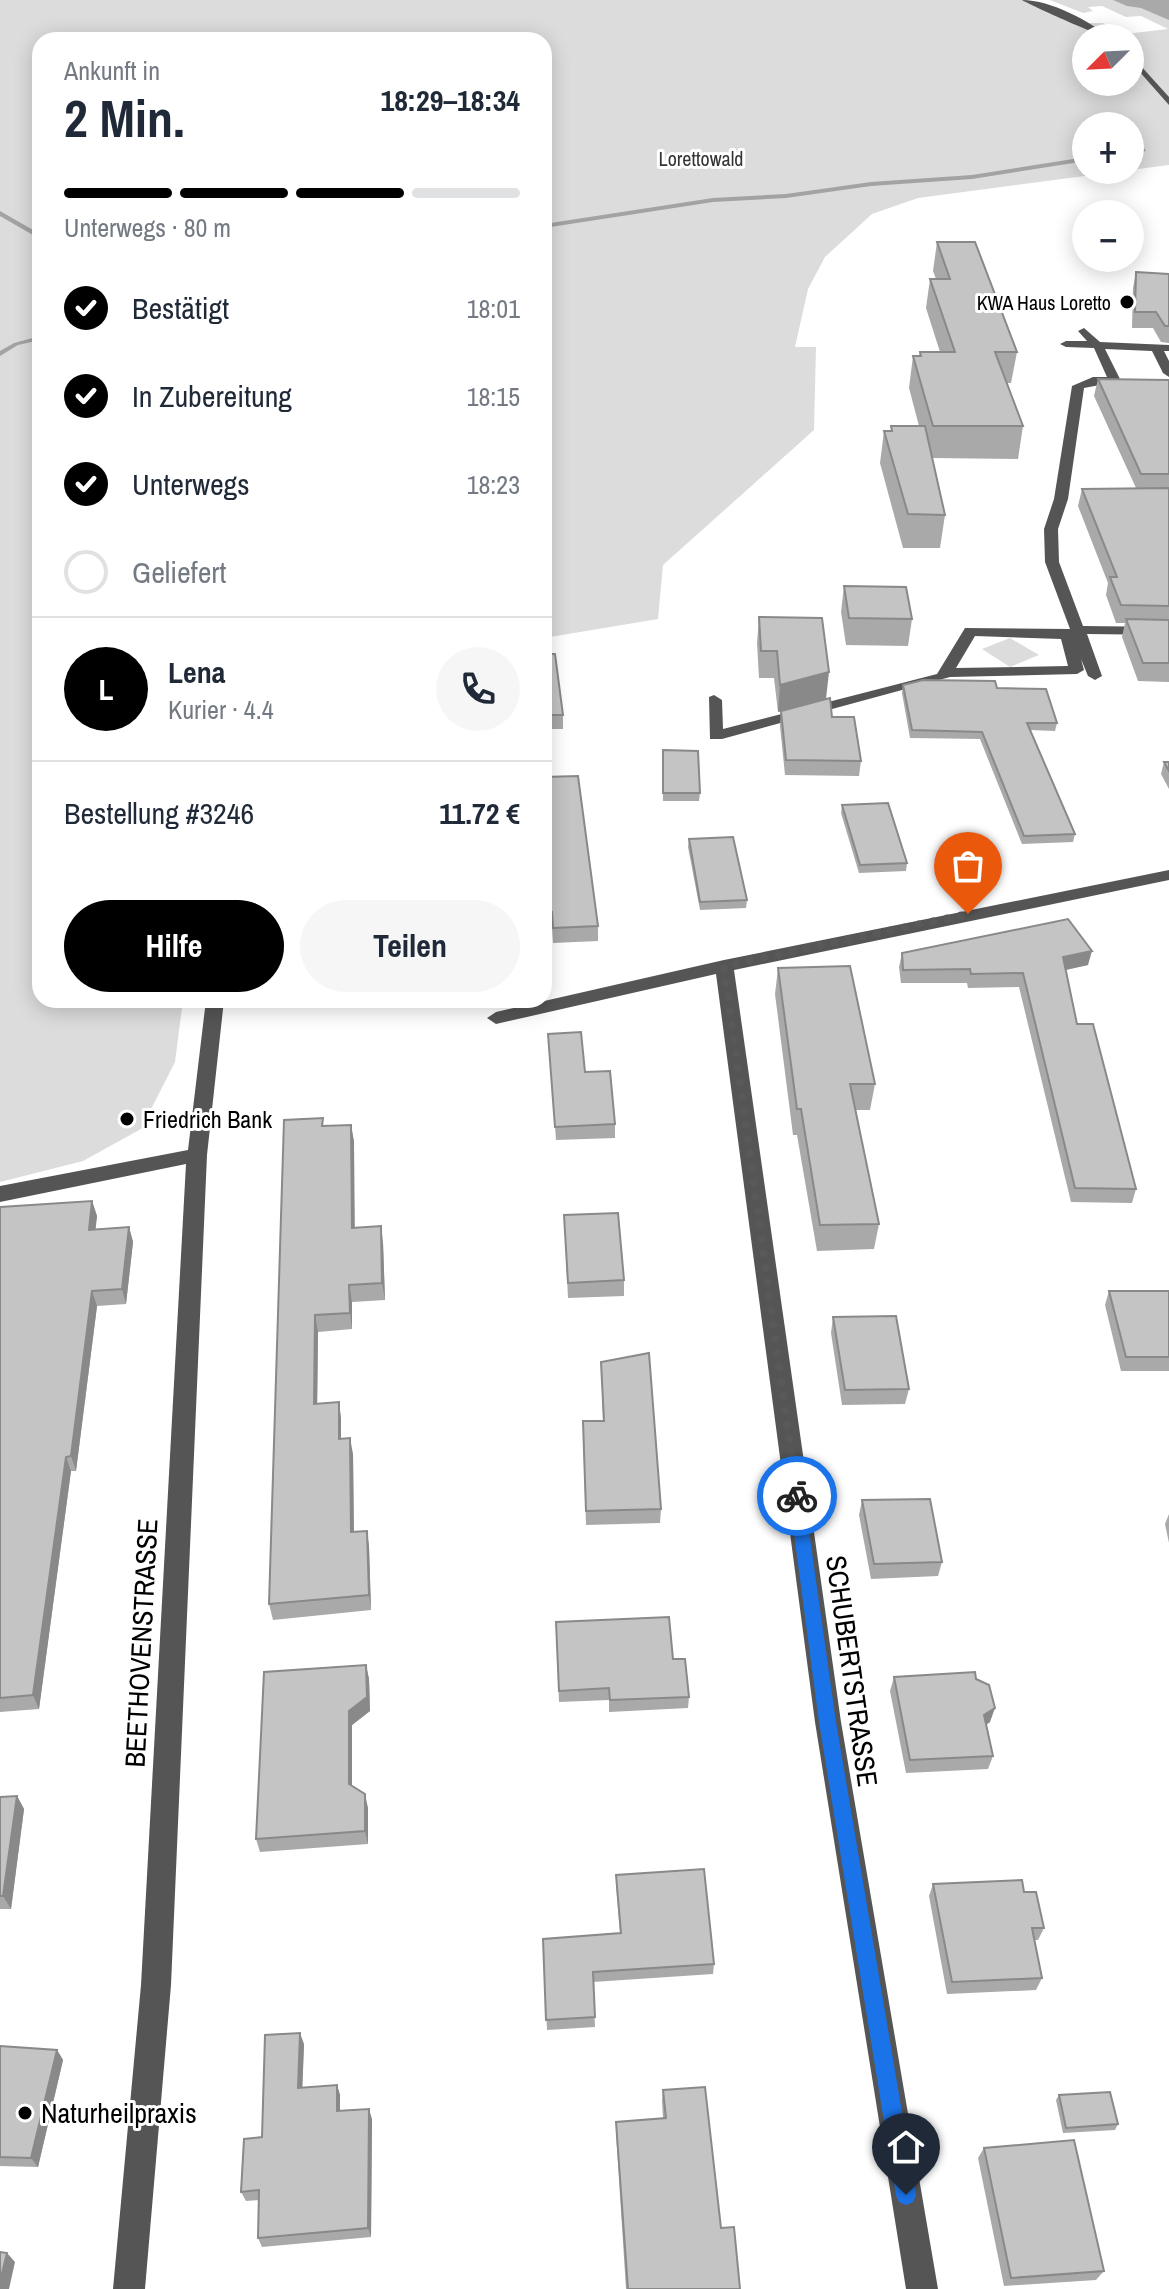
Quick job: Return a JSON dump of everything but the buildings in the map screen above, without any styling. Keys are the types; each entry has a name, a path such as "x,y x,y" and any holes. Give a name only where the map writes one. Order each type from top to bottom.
{"street":[{"path":"1026,0 1082,24"},
{"path":"1144,73 1169,102"},
{"path":"1084,331 1122,381 1093,381 1078,386 1061,499 1051,529 1052,562 1073,632 1095,676"},
{"path":"1066,344 1169,348"},
{"path":"1156,347 1169,373"},
{"path":"1061,499 1077,499"},
{"path":"947,673 970,631 1169,631"},
{"path":"714,700 716,736 858,701 947,673 1077,670 1073,632"},
{"path":"552,1005 724,966 1169,875"},
{"name":"SCHUBERTSTRASSE","path":"724,966 828,1722 922,2289"},
{"name":"BEETHOVENSTRASSE","path":"129,2289 156,1985 197,1155 214,1008"},
{"path":"496,1018 540,1008"},
{"path":"0,1194 197,1155"}],"green space":[{"name":"Lorettowald","path":"0,0 1026,0 1082,23 1105,24 1072,24 1072,96 1144,96 1144,32 1168,29 1141,16 1126,17 1102,6 1088,7 1093,11 1083,13 1050,0 1169,0 1169,165 1144,168 1144,112 1072,112 1072,178 918,198 872,214 825,257 808,289 795,347 816,347 814,430 663,565 658,619 552,637 552,32 32,32 32,1008 182,1008 175,1062 141,1129 83,1161 0,1182"},
{"path":"1010,638 1039,655 1010,667 982,649"}],"waterway":[{"path":"552,225 713,200 786,196 871,184 972,177 1072,161"},
{"path":"0,213 32,232"},
{"path":"0,354 16,344 32,340"}],"way so far":[{"path":"797,1496 724,966 968,914"}],"place":[{"name":"KWA Haus Loretto","path":"1127,302"},
{"name":"Friedrich Bank","path":"127,1119"},
{"name":"Naturheilpraxis","path":"25,2113"}],"route":[{"path":"797,1496 828,1722 906,2195"}]}
